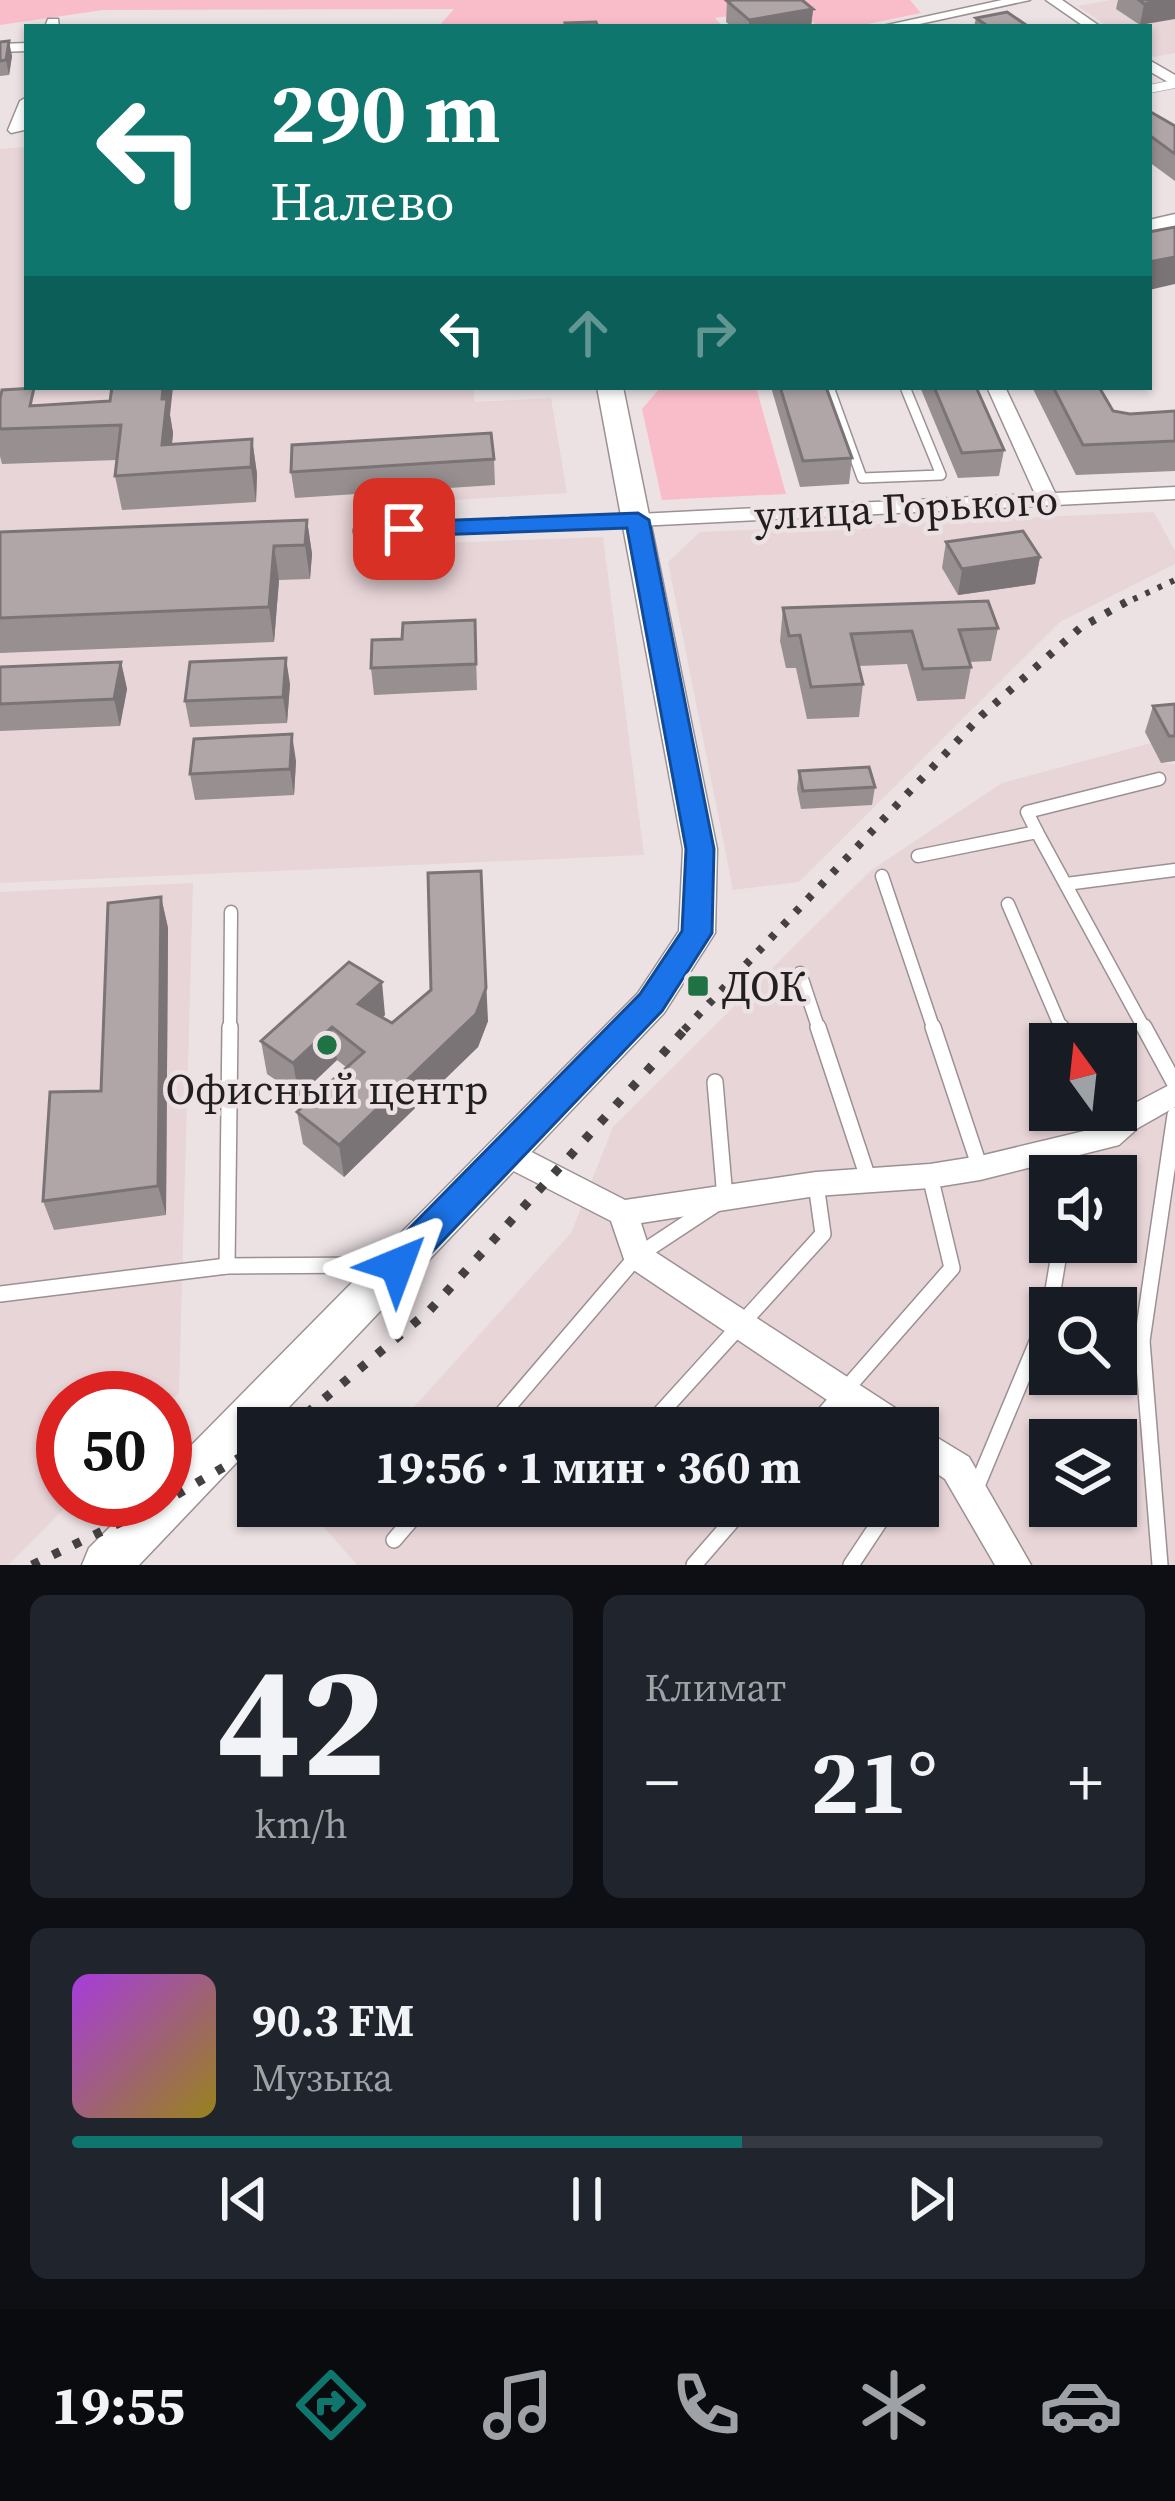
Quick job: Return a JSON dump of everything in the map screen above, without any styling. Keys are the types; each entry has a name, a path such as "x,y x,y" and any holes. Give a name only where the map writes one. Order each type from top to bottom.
{"main road":[{"path":"106,1565 651,1003 697,933 700,849 611,390"}],"street":[{"path":"900,24 1023,0"},
{"path":"1053,0 1089,24"},
{"path":"997,390 1048,500"},
{"name":"улица Горького","path":"638,520 1175,494"},
{"path":"1137,1114 1175,1089"},
{"path":"504,1152 623,1213 816,1184 980,1168 1083,1131"},
{"path":"623,1213 637,1256 866,1407"},
{"path":"939,1460 957,1468 1014,1565"}],"lane":[{"path":"830,390 862,478 940,475 906,390"},
{"path":"358,531 638,520"},
{"path":"1159,779 1027,812 1175,1089"},
{"path":"918,856 1037,832"},
{"path":"1066,884 1175,870"},
{"path":"882,876 980,1168"},
{"path":"1008,904 1059,1023"},
{"path":"227,1266 231,912"},
{"path":"800,973 868,1178"},
{"path":"508,1407 637,1256 725,1198 715,1082"},
{"path":"1160,1565 1142,1341 1175,1115"},
{"path":"830,1407 952,1268 930,1176"},
{"path":"665,1407 823,1234 816,1184"},
{"path":"0,1294 227,1266 397,1265"},
{"path":"1137,1339 1142,1341"},
{"path":"973,1495 1029,1360"},
{"path":"394,1540 405,1527"},
{"path":"694,1565 727,1527"},
{"path":"851,1565 876,1527"}],"shaded area":[{"path":"0,0 910,0 921,13 868,24 815,24 795,7 715,18 720,24 441,24 454,9 103,10 0,25"},
{"path":"1111,0 1175,0 1175,53 1152,56 1152,24 1104,24 1077,6"},
{"path":"24,147 24,390 473,390 475,402 551,398 567,493 359,506 358,546 603,537 644,855 0,883 0,149"},
{"path":"658,390 757,390 786,494 662,500 642,409"},
{"path":"1154,512 1175,551 1175,564 1060,622 799,882 733,890 668,562 700,532"},
{"path":"1151,743 1166,763 1175,764 1175,1565 357,1565 324,1527 939,1527 939,1407 414,1407 571,1233 613,1127 870,871 1002,783"},
{"path":"193,883 180,1371 36,1371 36,1527 46,1527 8,1565 0,1565 0,892"}],"building":[{"path":"802,0 813,9 749,20 727,1"},
{"path":"1007,12 1025,24 985,24 976,18"},
{"path":"9,41 6,60 0,61 0,42"},
{"path":"1152,113 1175,126 1175,154 1152,137"},
{"path":"1175,227 1175,257 1152,261 1152,231"},
{"path":"2,390 34,390 30,406 110,401 112,390 163,390 162,399 167,399 162,445 252,439 251,467 115,476 121,425 0,429"},
{"path":"781,390 827,390 852,458 803,461"},
{"path":"935,390 977,390 1004,450 962,453"},
{"path":"1055,390 1101,390 1113,411 1130,414 1175,411 1175,441 1083,445"},
{"path":"491,433 494,459 291,472 292,445"},
{"path":"307,520 305,545 274,546 269,607 0,618 0,532"},
{"path":"1023,531 1040,557 962,569 946,542"},
{"path":"988,601 998,628 959,630 971,667 923,669 912,631 851,634 863,684 811,687 800,635 789,636 783,608"},
{"path":"475,620 476,664 371,668 372,640 402,639 403,623"},
{"path":"286,658 283,697 185,701 190,662"},
{"path":"121,662 114,699 0,704 0,667"},
{"path":"1175,704 1175,736 1169,736 1153,706"},
{"path":"292,734 290,769 190,774 194,739"},
{"path":"869,767 875,787 803,791 799,771"},
{"path":"481,871 486,988 476,1014 339,1145 297,1112 364,1052 332,1027 293,1063 261,1041 349,962 382,982 358,1004 392,1023 431,990 428,873"},
{"path":"161,897 158,1186 43,1201 50,1092 101,1091 108,903"}],"railway":[{"path":"1121,605 1175,580"},
{"path":"684,1030 981,716 1080,628 1126,602"},
{"path":"314,1407 430,1310 687,1027"},
{"path":"32,1565 171,1498 237,1459"}],"place":[{"name":"ДОК","path":"698,986"},
{"name":"Офисный центр","path":"327,1045"}],"route":[{"path":"397,1265 651,1003 697,933 700,849 638,520 404,529"}]}
